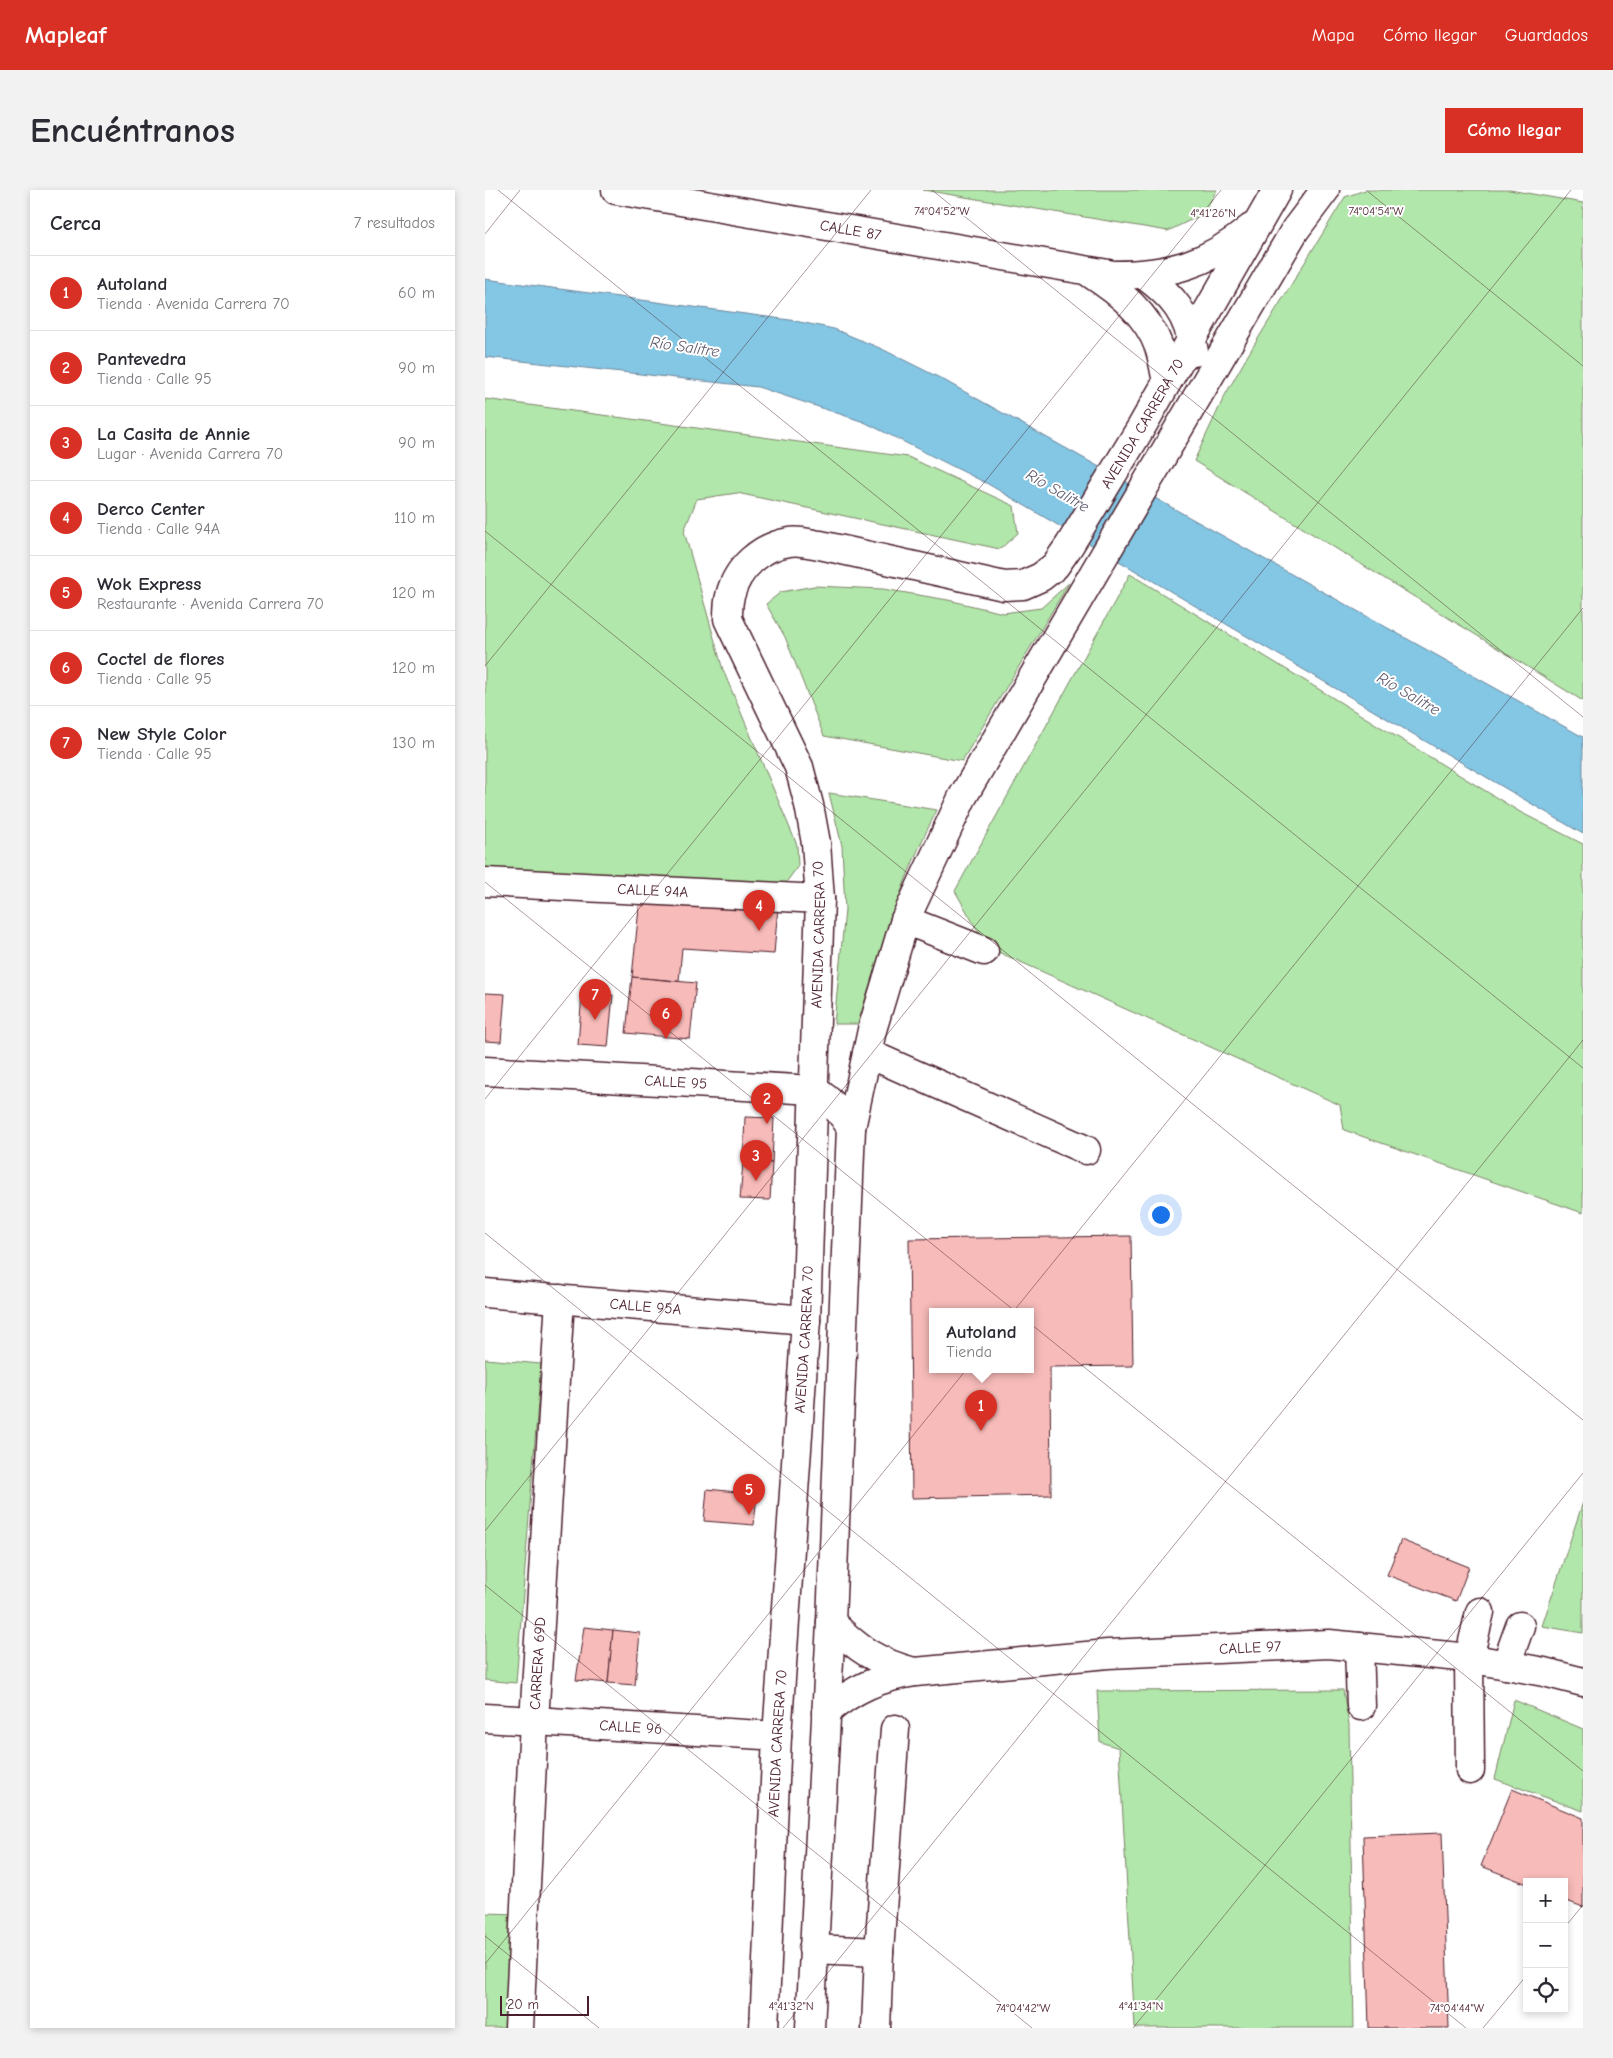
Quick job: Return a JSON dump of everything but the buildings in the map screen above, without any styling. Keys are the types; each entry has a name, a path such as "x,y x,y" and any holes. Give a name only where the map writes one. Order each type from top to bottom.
{"street":[{"name":"CALLE 87","path":"616,190 705,197 1114,275 1144,275 1187,266 1213,255 1238,239 1260,220"},
{"name":"AVENIDA CARRERA 70","path":"763,2028 777,1736 806,1320 820,899 816,843 799,767 727,619 729,596 737,578 751,560 764,550 790,541 820,545 1004,586 1023,584 1048,572 1055,566 1069,546 1142,426 1277,190"},
{"path":"809,2028 831,1622 851,1128 872,1030 905,920 962,798 1295,230 1325,190"},
{"name":"CALLE 87","path":"1085,270 1116,289 1142,315 1159,346 1167,381"},
{"path":"1144,275 1165,290 1170,296 1182,312 1193,338 1196,365 1193,392 1185,418"},
{"name":"CALLE 94A","path":"485,882 820,899"},
{"path":"905,920 985,951"},
{"path":"867,1053 1086,1150"},
{"name":"CALLE 95","path":"485,1072 814,1090"},
{"path":"814,1090 842,1112 851,1128"},
{"name":"CALLE 95A","path":"485,1293 806,1320"},
{"name":"CARRERA 69D","path":"519,2028 533,1721 560,1299"},
{"path":"1470,1770 1469,1658 1480,1612"},
{"name":"CALLE 97","path":"831,1622 848,1640 868,1655 891,1666 915,1672"},
{"path":"1506,1665 1520,1626"},
{"name":"CALLE 97","path":"826,1712 845,1696 867,1684 890,1676 915,1672 1108,1654 1329,1644 1469,1658 1544,1672 1583,1682"},
{"path":"1359,1647 1361,1706"},
{"name":"CALLE 96","path":"485,1718 777,1736"},
{"path":"876,2028 879,1952 895,1729"},
{"path":"813,1949 879,1952"}],"green space":[{"path":"923,190 1217,190 1203,214 1168,231"},
{"path":"1365,190 1510,190 1583,203 1583,701 1194,461 1224,397 1248,355 1345,197"},
{"path":"485,399 908,457 1014,506 1018,533 1000,549 737,493 697,499 684,531 723,670 797,845 798,866 785,884 485,871"},
{"path":"1130,574 1520,812 1583,844 1583,1213 1344,1130 1340,1105 987,947 955,891"},
{"path":"1069,583 962,761 824,736 785,637 766,604 781,592 814,586 883,589 948,600 1003,613 1041,608"},
{"path":"829,793 937,810 902,888 858,1024 834,1024 845,910 842,846"},
{"path":"485,1359 541,1364 516,1683 485,1680"},
{"path":"1583,1502 1583,1633 1542,1626"},
{"path":"1343,1690 1349,1724 1354,2028 1135,2028 1119,1748 1100,1742 1097,1691"},
{"path":"1514,1700 1583,1729 1583,1811 1495,1779"},
{"path":"485,1913 518,1914 511,2028 485,2028"}],"water":[{"name":"Río Salitre","path":"485,279 790,320 834,329 882,349 940,378 1583,737 1583,834 988,484 864,422 758,387 485,357"}],"place":[{"name":"Derco Center","path":"759,931"},
{"name":"New Style Color","path":"595,1020"},
{"name":"Coctel de flores","path":"666,1039"},
{"name":"Pantevedra","path":"767,1124"},
{"name":"La Casita de Annie","path":"756,1181"},
{"name":"Autoland","path":"981,1431"},
{"name":"Wok Express","path":"749,1515"}]}
